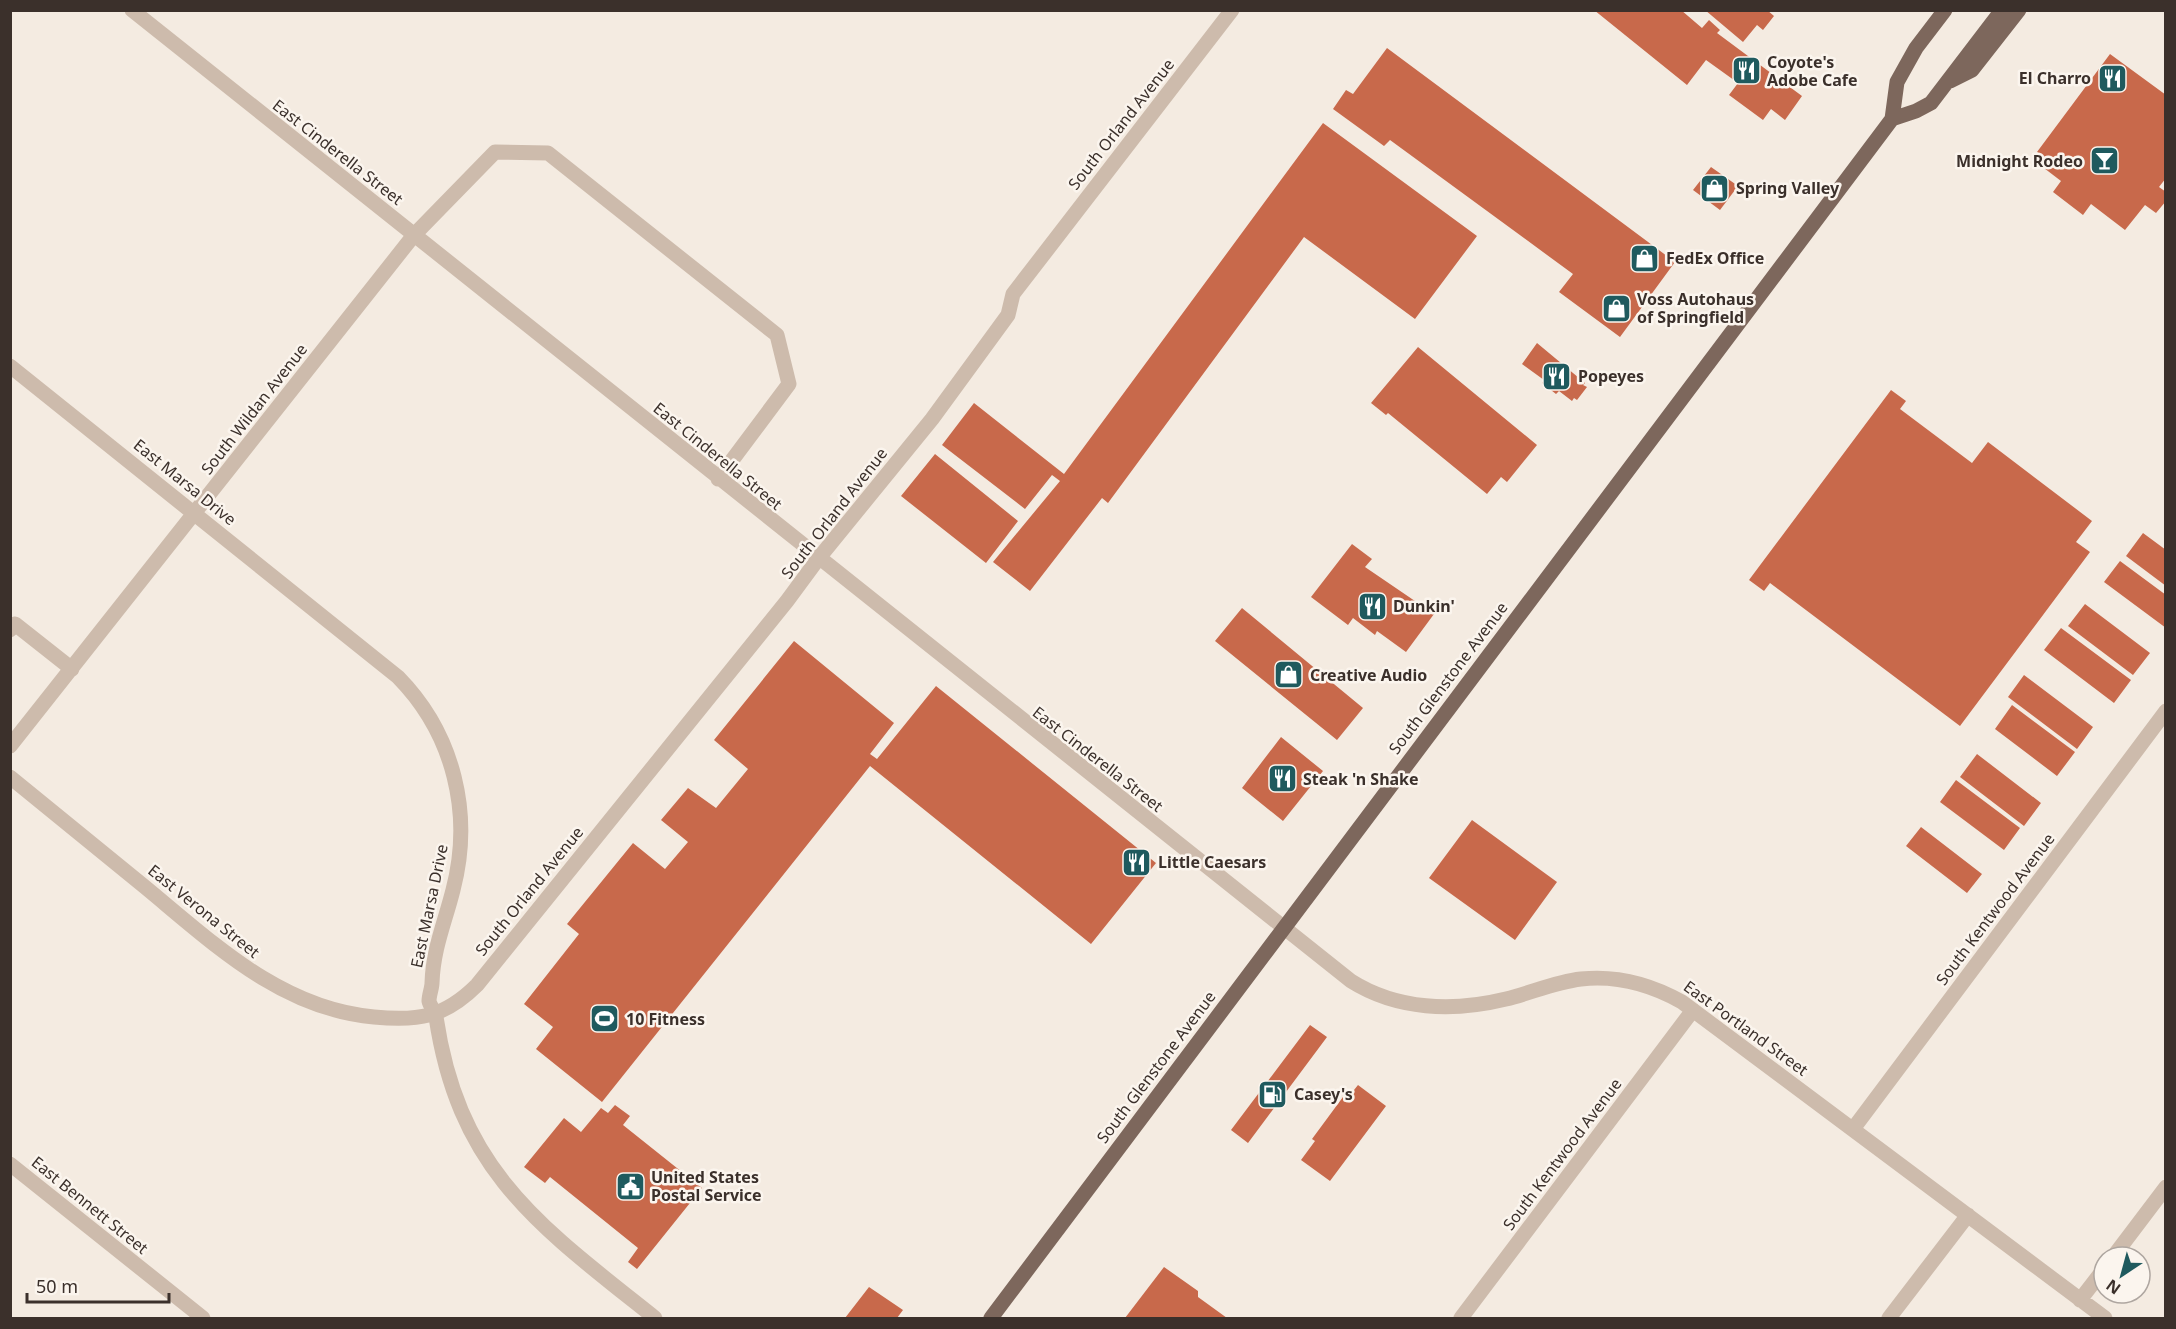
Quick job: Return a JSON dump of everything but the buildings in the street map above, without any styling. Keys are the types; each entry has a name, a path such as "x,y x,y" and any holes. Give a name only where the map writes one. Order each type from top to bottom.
{"main road":[{"name":"South Glenstone Avenue","path":"991,1318 1892,119 1897,82 1916,48 1945,10"},
{"path":"1892,119 1931,103 2002,10"},
{"path":"1947,83 1972,70 2019,10"}],"street":[{"name":"East Cinderella Street","path":"132,10 1282,928"},
{"name":"South Orland Avenue","path":"435,1014 456,1004 477,985 787,602 818,559 938,411 1008,315 1013,294 1232,10"},
{"name":"South Wildan Avenue","path":"10,746 414,235 495,152 548,153 777,335 789,384 718,479"},
{"name":"East Marsa Drive","path":"10,366 398,677 424,706 443,741 452,770 462,822 453,890 434,956 429,1001 435,1014 443,1063 454,1097 468,1130 492,1170 528,1211 575,1254 655,1318"},
{"path":"12,624 72,669"},
{"name":"South Kentwood Avenue","path":"1853,1129 2166,711"},
{"name":"East Verona Street","path":"10,777 237,962 301,1000 350,1016 399,1020 435,1014"},
{"name":"East Portland Street","path":"1282,928 1367,991 1406,1004 1465,1006 1506,999 1564,982 1601,978 1654,987 1693,1010 2105,1318"},
{"name":"South Kentwood Avenue","path":"1461,1318 1693,1010"},
{"name":"East Bennett Street","path":"10,1164 203,1318"},
{"path":"2122,1245 2166,1187"},
{"path":"1889,1318 1968,1215"},
{"path":"2080,1300 2092,1284"}],"place":[{"name":"Coyote's Adobe Cafe","path":"1746,71"},
{"name":"El Charro","path":"2112,78"},
{"name":"Midnight Rodeo","path":"2104,161"},
{"name":"Spring Valley","path":"1715,188"},
{"name":"FedEx Office","path":"1645,258"},
{"name":"Voss Autohaus of Springfield","path":"1616,308"},
{"name":"Popeyes","path":"1557,376"},
{"name":"Dunkin'","path":"1372,606"},
{"name":"Creative Audio","path":"1289,675"},
{"name":"Steak 'n Shake","path":"1282,779"},
{"name":"Little Caesars","path":"1137,862"},
{"name":"10 Fitness","path":"605,1019"},
{"name":"Casey's","path":"1273,1094"},
{"name":"United States Postal Service","path":"630,1186"}]}
